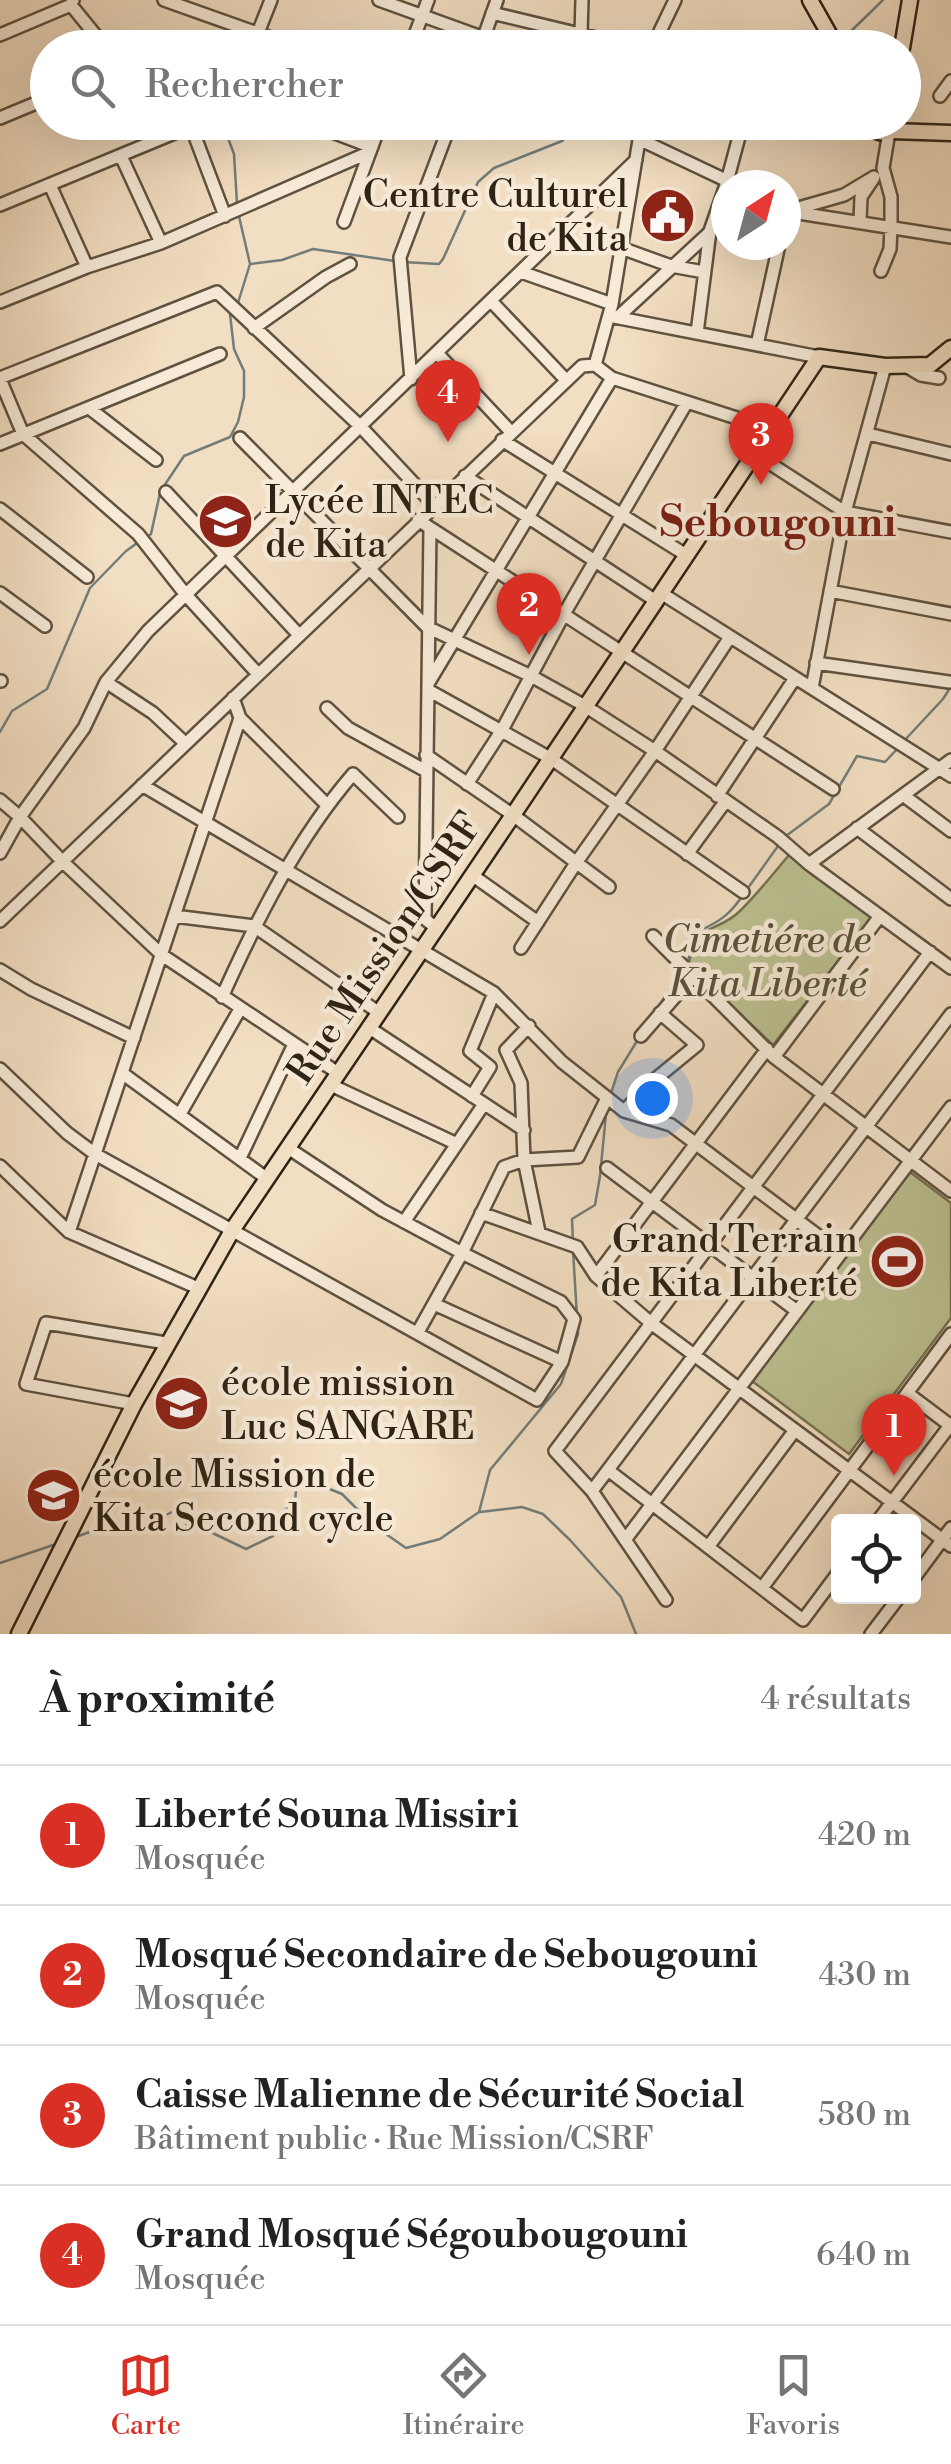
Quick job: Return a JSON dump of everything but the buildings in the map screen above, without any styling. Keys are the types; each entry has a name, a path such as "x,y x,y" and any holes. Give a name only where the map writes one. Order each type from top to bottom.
{"main road":[{"path":"810,0 827,30"},
{"path":"905,30 910,0"},
{"path":"921,130 951,133"},
{"path":"819,357 904,365 940,374 951,348"},
{"name":"Rue Mission/CSRF","path":"19,1634 166,1343 233,1228 819,357"}],"street":[{"path":"164,0 249,30"},
{"path":"259,30 271,0"},
{"path":"379,0 453,30"},
{"path":"417,30 428,0"},
{"path":"581,30 582,0"},
{"path":"661,30 675,0"},
{"path":"0,35 72,3 92,30"},
{"path":"487,30 495,6 569,30"},
{"path":"940,96 951,81"},
{"path":"0,118 30,106"},
{"path":"0,206 158,140"},
{"path":"201,140 225,216"},
{"path":"348,140 371,150"},
{"path":"344,222 375,140"},
{"path":"411,378 399,263 445,140"},
{"path":"595,365 613,312 640,140 711,175"},
{"path":"732,170 739,140"},
{"path":"860,221 861,197 879,173 893,140"},
{"path":"0,302 161,243 371,150"},
{"path":"121,156 161,243"},
{"path":"0,852 20,817 84,728 106,682 148,631 636,160"},
{"path":"879,173 844,195 786,211 951,237"},
{"path":"879,173 891,196 890,249 881,271"},
{"path":"50,185 87,267"},
{"path":"613,312 710,231"},
{"path":"697,333 710,231"},
{"path":"621,248 671,266 704,272"},
{"path":"757,345 775,260"},
{"path":"254,328 350,264"},
{"path":"520,272 613,312 819,357"},
{"path":"258,674 186,595 142,539 23,434 0,378 217,292 360,427 434,505"},
{"path":"490,301 566,380"},
{"path":"437,353 507,436 555,473 686,555"},
{"path":"0,444 220,354"},
{"path":"1,919 582,366 595,365 612,378 770,430"},
{"path":"812,688 845,512 885,366"},
{"path":"428,687 612,378"},
{"path":"467,784 502,730 687,402"},
{"path":"89,408 156,460"},
{"path":"868,434 951,454"},
{"path":"240,438 428,628 530,676 656,751 951,968"},
{"path":"754,454 845,512 951,532"},
{"path":"465,476 596,562 730,637 951,776"},
{"path":"166,492 299,635"},
{"path":"0,509 87,577"},
{"path":"418,520 832,789"},
{"path":"430,528 425,919 435,927"},
{"path":"830,591 951,614"},
{"path":"0,593 45,626"},
{"path":"521,948 730,637"},
{"path":"816,664 949,682"},
{"path":"688,854 755,738 795,678"},
{"path":"106,682 153,712 186,744"},
{"path":"428,687 550,758 743,892"},
{"path":"233,698 240,718 326,805"},
{"path":"326,708 348,728 426,771"},
{"path":"70,1232 240,718"},
{"path":"426,755 610,888"},
{"path":"809,864 951,760"},
{"path":"222,997 254,926 326,805 354,774 398,817"},
{"path":"142,784 494,994 562,1062 624,1111 671,1125 841,1253"},
{"path":"902,795 951,831"},
{"path":"0,800 162,954 294,1044 334,1079 457,1144"},
{"path":"857,828 951,900"},
{"path":"472,874 538,922"},
{"path":"174,916 254,926 378,1012"},
{"path":"596,1276 696,1144 880,916"},
{"path":"653,936 770,1053 951,1191"},
{"path":"666,1600 592,1491 555,1450 930,952"},
{"path":"0,970 134,1038"},
{"path":"641,1036 692,976"},
{"path":"472,1096 490,1068 470,1050 494,994"},
{"path":"180,1114 240,1009"},
{"path":"624,1111 697,1045 660,1013"},
{"path":"592,1491 951,1014"},
{"path":"368,1026 524,1130"},
{"path":"529,1026 506,1050 522,1084 524,1160 539,1232"},
{"path":"240,1158 294,1044"},
{"path":"0,1069 95,1154 537,1400 562,1362 574,1320 561,1302 382,1210 288,1148"},
{"path":"122,1073 266,1178"},
{"path":"418,1332 504,1167 524,1160 578,1158 607,1098"},
{"path":"404,1222 484,1104"},
{"path":"625,1540 951,1106"},
{"path":"0,1166 70,1232 198,1288"},
{"path":"607,1168 798,1311"},
{"path":"482,1212 577,1247 596,1276 651,1323 947,1543"},
{"path":"434,1304 562,1362"},
{"path":"134,1404 26,1384 46,1323 166,1343"},
{"path":"762,1588 951,1334"},
{"path":"884,1514 951,1425 907,1393"},
{"path":"708,1547 795,1430"},
{"path":"608,1470 803,1620 831,1582"},
{"path":"921,1571 947,1543 951,1528"},
{"path":"871,1634 894,1604"}],"green space":[{"name":"Cimetiére de Kita Liberté","path":"789,855 873,917 773,1045 688,965 703,933 741,910"},
{"name":"Grand Terrain de Kita Liberté","path":"910,1172 951,1203 951,1318 849,1454 752,1381"}],"waterway":[{"path":"852,30 883,0"},
{"path":"229,140 234,154 237,204"},
{"path":"403,262 439,264 478,182 494,168 563,140"},
{"path":"237,306 250,264 238,212"},
{"path":"251,264 282,260 313,249 395,261"},
{"path":"164,486 184,456 230,437 238,422 244,397 244,371 234,349 232,312"},
{"path":"147,537 160,493"},
{"path":"0,732 12,711 47,689 90,588 140,541"},
{"path":"903,742 950,688"},
{"path":"786,836 829,804 857,756 885,762 898,748"},
{"path":"748,888 778,846"},
{"path":"687,962 701,930 725,916 743,895"},
{"path":"657,1009 683,969"},
{"path":"610,1096 618,1072 637,1041"},
{"path":"573,1242 572,1219 595,1205 606,1114"},
{"path":"573,1250 577,1317"},
{"path":"76,1537 103,1527 122,1526 139,1508 162,1517 186,1505 192,1513 185,1518 188,1531 202,1528 246,1549 273,1536 276,1516 295,1503 297,1476 342,1494 373,1525 406,1548 440,1539 479,1512 490,1470 561,1384 578,1325"},
{"path":"480,1512 522,1507 543,1514 621,1597 636,1634"},
{"path":"0,1563 59,1543"}],"place":[{"name":"Centre Culturel de Kita","path":"667,216"},
{"name":"Grand Mosqué Ségoubougouni","path":"448,442"},
{"name":"Caisse Malienne de Sécurité Social","path":"761,485"},
{"name":"Lycée INTEC de Kita","path":"226,522"},
{"name":"Mosqué Secondaire de Sebougouni","path":"529,655"},
{"name":"Grand Terrain de Kita Liberté","path":"897,1261"},
{"name":"école mission Luc SANGARE","path":"182,1404"},
{"name":"Liberté Souna Missiri","path":"894,1476"},
{"name":"école Mission de Kita Second cycle","path":"54,1496"}],"district":[{"name":"Sebougouni","path":"778,521"}]}
